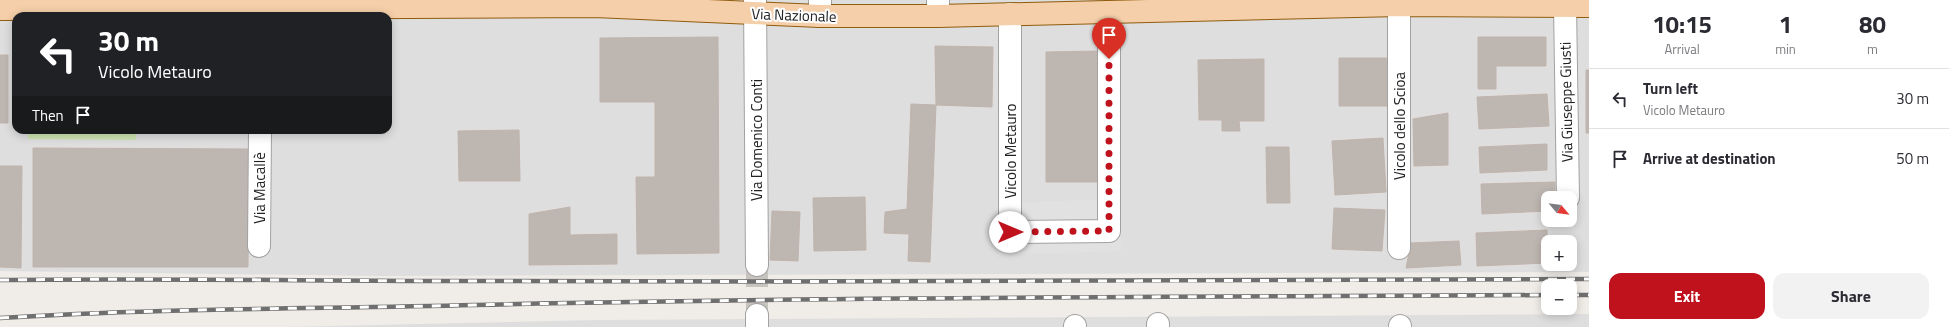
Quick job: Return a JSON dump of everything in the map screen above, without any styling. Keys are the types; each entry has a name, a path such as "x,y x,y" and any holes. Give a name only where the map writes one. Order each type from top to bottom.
{"main road":[{"name":"Via Nazionale","path":"0,9 76,4 261,12 516,3 595,3 820,8 938,8 1010,14 1399,2 1566,4 1589,6"}],"street":[{"name":"Vicolo dello Scioa","path":"1399,2 1399,248"},
{"name":"Via Giuseppe Giusti","path":"1566,4 1568,191"},
{"name":"Via Domenico Conti","path":"755,7 756,266"},
{"name":"Vicolo Metauro","path":"1010,14 1010,232 1109,231 1109,12"},
{"name":"Via Macallè","path":"259,246 260,134"}],"shaded area":[{"path":"0,0 1589,0 1589,272 378,276 0,271"},
{"path":"1119,199 1121,251 999,255 997,203"},
{"path":"1589,314 1589,327 285,327 597,320"}],"green space":[{"path":"28,134 136,134 136,140 28,139"}],"building":[{"path":"718,37 719,253 637,254 636,177 655,177 655,102 600,102 600,38"},
{"path":"1478,37 1546,37 1546,66 1496,66 1496,89 1478,89"},
{"path":"935,46 993,47 992,107 936,105"},
{"path":"1100,51 1100,182 1046,182 1046,52"},
{"path":"0,55 8,55 8,123 0,123"},
{"path":"1339,58 1390,58 1390,106 1339,106"},
{"path":"1264,59 1264,121 1239,121 1240,131 1222,131 1222,120 1199,120 1198,60"},
{"path":"1586,70 1589,70 1589,133 1586,133"},
{"path":"1547,94 1549,126 1479,129 1477,97"},
{"path":"911,104 936,105 930,262 908,261 909,234 884,233 885,212 907,209"},
{"path":"1448,113 1448,165 1414,166 1413,119"},
{"path":"519,130 520,181 459,181 458,131"},
{"path":"1383,138 1386,192 1335,195 1332,141"},
{"path":"1547,144 1547,170 1480,173 1479,147"},
{"path":"1266,147 1289,147 1290,203 1267,203"},
{"path":"33,148 249,149 248,267 33,267"},
{"path":"0,166 22,166 21,268 0,267"},
{"path":"1555,182 1555,191 1541,191 1541,211 1482,214 1481,184"},
{"path":"865,197 866,250 814,251 813,198"},
{"path":"570,207 570,235 617,234 617,264 529,265 529,214"},
{"path":"1334,208 1385,210 1382,251 1332,249"},
{"path":"772,211 800,212 798,261 770,260"},
{"path":"1547,230 1547,235 1541,235 1541,263 1477,266 1476,233"},
{"path":"1459,241 1461,265 1406,268 1411,243"}],"tunnel":[{"path":"757,265 757,315"}],"railway":[{"path":"0,280 1173,281 1589,279"},
{"path":"0,318 118,312 742,300 1541,295"},
{"path":"1577,295 1589,295"}],"route":[{"path":"1010,232 1109,231 1109,59"}]}
